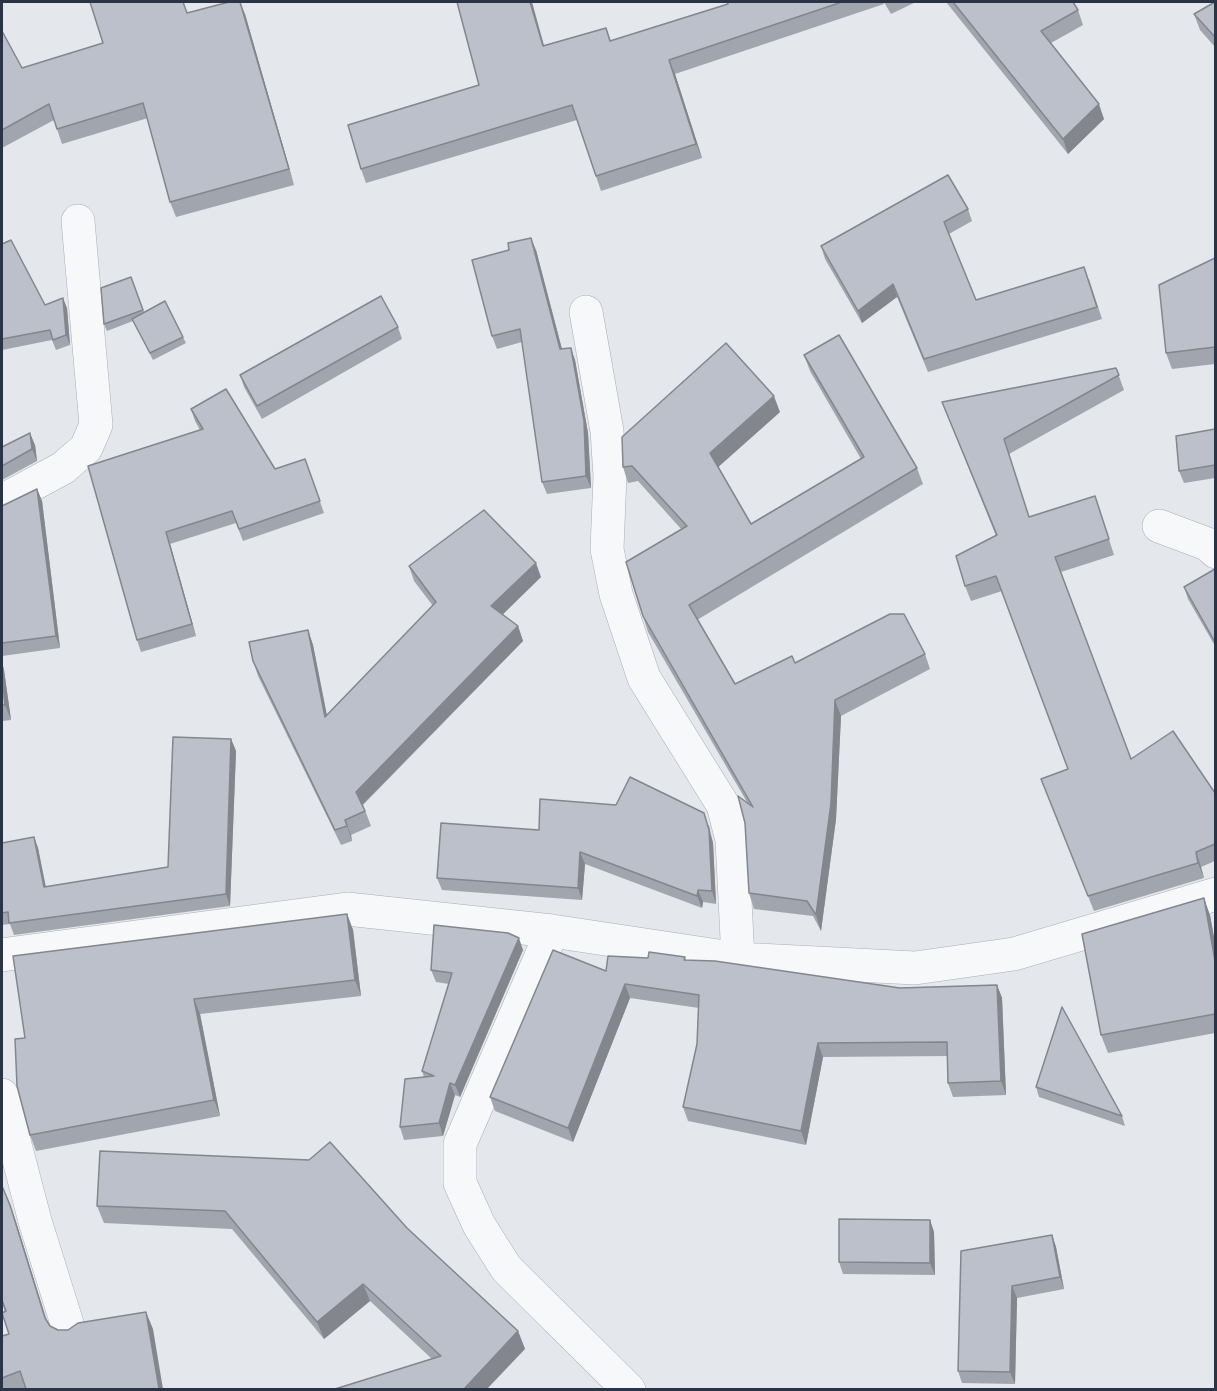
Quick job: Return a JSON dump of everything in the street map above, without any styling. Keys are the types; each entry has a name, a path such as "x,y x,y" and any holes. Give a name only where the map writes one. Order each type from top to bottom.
{"street":[{"path":"2,501 63,468 86,448 96,425 78,220"},
{"path":"586,312 606,431 609,476 607,549 616,594 644,678 723,805 732,840 738,958"},
{"path":"1159,526 1207,544 1215,552"},
{"path":"2,955 347,909 552,930 738,958 915,968 1014,954 1215,894"},
{"path":"552,930 460,1144 460,1183 479,1225 506,1269 629,1389"},
{"path":"2,1095 35,1221 69,1330"}],"building":[{"path":"90,2 183,2 187,13 229,2 240,2 289,169 170,202 143,103 57,129 49,104 2,130 2,31 22,68 103,43"},
{"path":"457,2 530,2 543,46 606,28 610,41 728,4 727,2 842,2 669,60 696,144 596,176 572,105 361,169 348,125 479,85"},
{"path":"953,2 1073,2 1078,10 1041,31 1099,104 1063,139"},
{"path":"1215,2 1215,37 1194,14"},
{"path":"948,175 968,209 944,222 976,300 1084,267 1097,307 924,359 893,284 858,311 821,246"},
{"path":"531,238 560,349 571,348 584,421 586,476 542,482 520,329 492,336 472,260 509,250 508,243"},
{"path":"11,240 45,305 63,298 66,335 53,340 50,330 2,339 2,244"},
{"path":"1215,258 1215,347 1166,353 1159,285"},
{"path":"131,277 143,310 104,324 101,288"},
{"path":"381,296 398,327 257,406 240,375"},
{"path":"165,301 183,337 150,353 132,319"},
{"path":"839,335 917,468 689,605 735,684 792,656 795,663 890,614 904,614 925,654 835,700 831,803 816,915 807,901 749,893 745,823 738,796 753,807 643,616 626,562 687,526 632,466 623,467 622,437 726,343 774,396 710,453 751,524 864,457 804,355"},
{"path":"1116,368 1119,375 1004,439 1029,517 1095,496 1109,539 1055,557 1131,759 1173,731 1215,793 1215,844 1196,852 1198,863 1088,896 1041,779 1068,769 996,576 965,586 956,556 997,535 942,402"},
{"path":"226,389 275,469 305,459 320,501 239,529 232,511 166,532 192,624 137,640 88,466 203,429 191,409"},
{"path":"1215,429 1215,465 1179,471 1176,436"},
{"path":"30,433 32,449 2,466 2,447"},
{"path":"37,489 56,636 2,643 2,506"},
{"path":"484,510 536,563 491,606 518,626 356,792 365,811 345,820 347,826 335,830 253,661 249,642 308,630 325,717 436,602 409,566"},
{"path":"1215,569 1215,642 1184,587"},
{"path":"2,675 5,705 2,705"},
{"path":"173,737 231,739 226,894 9,923 8,912 2,913 2,843 34,837 44,887 168,867"},
{"path":"630,777 704,813 709,830 712,891 698,890 697,896 580,852 578,888 437,878 441,823 539,830 540,799 616,805"},
{"path":"1204,898 1215,961 1215,1014 1101,1035 1082,934"},
{"path":"347,914 355,980 194,999 214,1100 30,1135 17,1086 15,1039 25,1038 13,956"},
{"path":"434,925 508,933 519,938 455,1085 450,1083 439,1123 400,1127 405,1079 434,1076 422,1071 452,973 431,970"},
{"path":"553,950 606,971 608,956 648,958 649,952 685,957 684,960 715,961 900,988 997,985 1001,1081 948,1083 947,1042 818,1043 801,1131 683,1107 697,1044 699,995 625,984 568,1128 490,1097"},
{"path":"1062,1007 1122,1116 1036,1087"},
{"path":"330,1142 407,1228 518,1331 464,1389 335,1389 441,1356 363,1284 317,1322 225,1211 97,1206 100,1151 309,1160"},
{"path":"2,1186 45,1318 50,1326 58,1330 68,1330 78,1323 146,1312 159,1389 26,1389 20,1371 2,1378 2,1336 9,1334 2,1313 6,1311 2,1300"},
{"path":"839,1219 930,1220 930,1263 839,1262"},
{"path":"1052,1235 1060,1277 1012,1286 1010,1372 958,1371 961,1251"}]}
